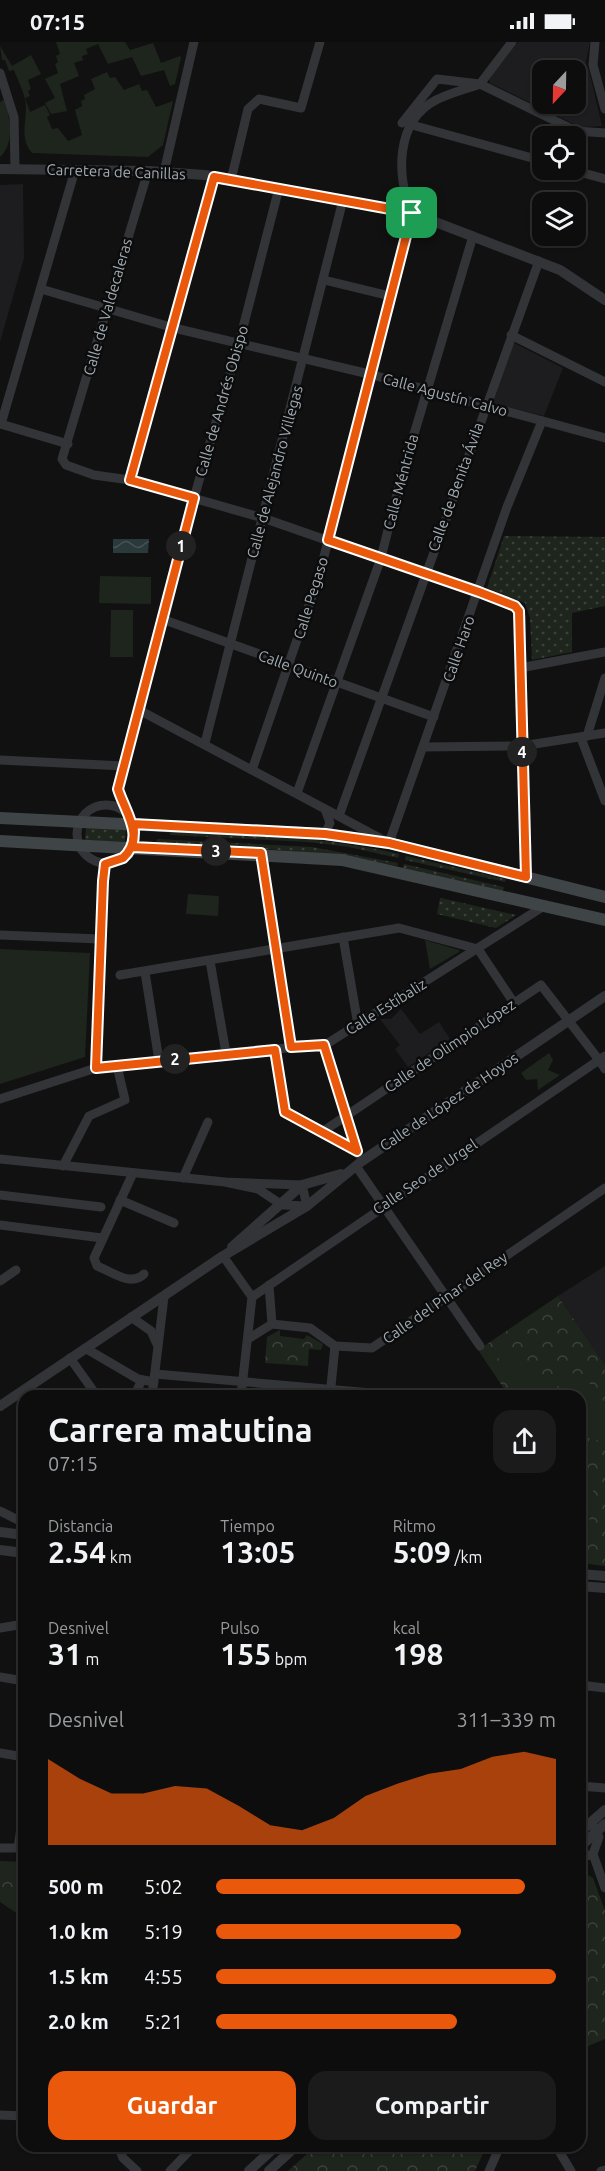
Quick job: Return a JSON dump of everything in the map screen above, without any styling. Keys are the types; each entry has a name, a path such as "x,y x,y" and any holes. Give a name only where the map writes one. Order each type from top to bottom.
{"main road":[{"path":"0,818 325,834 389,843 605,897"},
{"path":"0,841 261,853 342,860 605,920"}],"street":[{"path":"164,172 194,42"},
{"path":"231,180 248,109 259,99 302,108 321,42"},
{"path":"407,124 434,101 480,84 512,42"},
{"path":"595,42 593,65 602,86 605,109"},
{"path":"0,73 14,117 15,169"},
{"path":"412,213 406,198 403,145 407,124 437,80 480,84 576,131 605,133"},
{"path":"407,124 532,158"},
{"name":"Carretera de Canillas","path":"0,169 148,171 214,177 412,213 539,261 580,280 605,300"},
{"path":"75,170 2,424 68,444 62,459 66,465 94,475 130,480 263,518 515,606 519,611 526,877"},
{"name":"Calle de Valdecaleras","path":"68,444 148,171"},
{"path":"586,174 605,179"},
{"path":"130,480 214,177"},
{"name":"Calle de Andrés Obispo","path":"118,789 194,498 239,344 279,188"},
{"name":"Calle de Alejandro Villegas","path":"205,743 343,200"},
{"name":"Calle Pegaso","path":"252,770 289,666 328,540 412,213"},
{"name":"Calle Méntrida","path":"297,793 381,558 473,236"},
{"name":"Calle de Benita Ávila","path":"339,816 539,261"},
{"path":"324,280 390,296"},
{"name":"Calle Agustín Calvo","path":"41,289 174,328 369,374 605,438"},
{"path":"511,334 605,382"},
{"name":"Calle Haro","path":"389,843 507,507 542,421"},
{"name":"Calle Quinto","path":"162,619 337,684 434,717"},
{"path":"520,668 605,652"},
{"path":"605,678 584,737 605,801"},
{"path":"139,710 205,743 389,843"},
{"path":"424,747 522,746 605,733"},
{"path":"0,760 124,766"},
{"path":"118,789 126,813 133,824 132,847 119,861 105,864 88,858 78,845 80,822 118,789"},
{"path":"100,806 116,807 126,813"},
{"path":"324,807 330,823 325,834"},
{"path":"261,853 291,1047"},
{"path":"96,1068 105,864"},
{"name":"Calle Estíbaliz","path":"0,1099 96,1068 225,1053 324,1045 544,906"},
{"path":"120,975 399,928 478,949 514,1003"},
{"path":"0,935 100,939"},
{"path":"343,937 358,1025"},
{"path":"210,961 225,1053"},
{"path":"145,972 159,1061"},
{"name":"Calle de Olimpio López","path":"322,1132 541,985 568,1021"},
{"name":"Calle de López de Hoyos","path":"23,1390 224,1256 307,1206 358,1160 605,996"},
{"path":"568,1021 602,1058 605,1069"},
{"path":"324,1045 358,1160 384,1204 480,1346"},
{"path":"275,1050 285,1112 322,1132 358,1160"},
{"name":"Calle Seo de Urgel","path":"252,1297 384,1204 602,1058"},
{"path":"63,1166 89,1116 125,1100 117,1066"},
{"path":"183,1178 208,1122"},
{"path":"0,1159 225,1182 302,1185 346,1173"},
{"path":"132,1173 94,1258 98,1266 131,1280 139,1279 144,1274"},
{"path":"225,1182 258,1189 282,1205 307,1206 302,1185"},
{"path":"242,1390 252,1297 224,1256 237,1241 282,1205 302,1185"},
{"name":"Calle del Pinar del Rey","path":"335,1346 372,1348 605,1188"},
{"path":"0,1195 101,1207"},
{"path":"120,1200 170,1221"},
{"path":"0,1225 102,1239"},
{"path":"0,1281 16,1270"},
{"path":"269,1285 272,1324"},
{"path":"153,1390 164,1297"},
{"path":"131,1317 151,1332 157,1344"},
{"path":"249,1339 272,1324 310,1328 335,1346 330,1390"},
{"path":"85,1348 142,1380 154,1378 243,1382 306,1390"},
{"path":"70,1358 93,1390"},
{"path":"137,1390 142,1380"},
{"name":"Calle de López de Hoyos","path":"0,1406 18,1394"},
{"path":"0,1510 18,1520"},
{"path":"0,1550 18,1553"},
{"path":"586,1574 605,1576"},
{"path":"586,1586 605,1588"},
{"path":"0,1628 18,1625"},
{"path":"0,1677 18,1680"},
{"path":"586,1686 605,1688"},
{"path":"0,1754 18,1756"},
{"path":"586,1786 605,1788"},
{"path":"586,1856 593,1854 599,1843 593,1825 605,1810"},
{"path":"0,1848 18,1848"},
{"path":"593,1854 605,1888"},
{"path":"0,2115 18,2116"},
{"path":"120,2152 123,2158 137,2171"},
{"path":"170,2171 188,2152"},
{"path":"249,2171 270,2152"},
{"path":"269,2171 290,2152"},
{"path":"489,2171 497,2152"},
{"path":"560,2152 571,2171"}],"shaded area":[{"path":"518,42 590,42 586,61 532,60 532,104 490,83 489,79"},
{"path":"586,67 589,70 602,126 578,126 553,114 586,114"},
{"path":"23,184 24,258 0,342 0,185"},
{"path":"514,343 563,368 544,416 492,403"},
{"path":"401,1009 420,1034 439,1022 450,1039 408,1067 395,1049 400,1045 380,1019 391,1019"},
{"path":"605,1266 605,1365 558,1296"}],"green space":[{"path":"56,42 125,42 130,50 153,43 161,63 180,56 175,84 170,86 164,70 141,76 132,57 108,64 98,44 86,49 88,54 82,56 83,60 74,63 79,76 60,84 67,111 51,114 45,103 55,98 45,79 58,73 55,64 58,62 56,56 60,54"},
{"path":"0,46 12,66 31,55 41,74 28,80 31,89 28,91 30,96 25,98 30,112 45,105 50,115 47,117 52,129 58,128 68,141 82,135 75,110 82,106 81,101 85,99 84,95 95,89 91,79 107,72 110,78 115,77 124,90 139,84 142,91 147,90 156,107 173,101 163,145 148,157 32,153 28,148 24,131 26,102 14,70 9,71 5,60 2,60"},
{"path":"5,99 10,137 0,157 0,102"},
{"path":"504,536 605,537 605,606 572,613 572,652 532,660 530,618 525,603 487,588"},
{"path":"100,576 151,577 151,604 99,603"},
{"path":"111,610 133,610 133,657 110,657"},
{"path":"86,827 126,829 125,842 85,840"},
{"path":"170,831 314,840 399,854 398,858 349,847 309,842 170,835"},
{"path":"157,839 312,847 398,863 397,866 336,856 277,850 156,844"},
{"path":"406,856 506,879 505,882 405,860"},
{"path":"404,864 504,887 503,891 403,868"},
{"path":"188,894 219,896 218,916 186,914"},
{"path":"440,898 516,915 496,928 437,914"},
{"path":"425,940 459,950 459,952 430,969"},
{"path":"0,949 90,953 85,1057 0,1084"},
{"path":"549,1053 553,1060 548,1070 560,1075 538,1090 537,1079 526,1080 521,1073"},
{"path":"558,1296 605,1365 605,1566 586,1564 586,1390 505,1390 478,1350"},
{"path":"280,1330 280,1336 304,1339 307,1335 323,1344 321,1350 309,1349 308,1366 265,1363 267,1337"},
{"path":"491,1347 512,1352 518,1356 535,1378 542,1383 561,1374 572,1373 585,1378 605,1403 605,1437 592,1442 586,1432 586,1390 567,1390 554,1385 549,1390 520,1390"},
{"path":"586,1462 594,1483 588,1531 586,1531"},
{"path":"0,1861 18,1862 18,1914 0,1902"},
{"path":"586,1874 593,1878 605,1911 605,2039 586,2047"},
{"path":"309,2152 484,2152 475,2171 288,2171"}],"water":[{"path":"113,539 149,539 148,553 113,553"}],"route":[{"path":"412,213 214,177 130,480 194,498 118,789 126,813 133,824 134,839 128,854 119,861 105,864 103,881 96,1068 225,1053 275,1050 285,1112 357,1151 324,1045 291,1047 261,853 132,847 134,839 135,831 133,824 325,834 389,843 526,877 520,668 521,617 519,611 515,606 479,592 328,540 412,213"}]}
